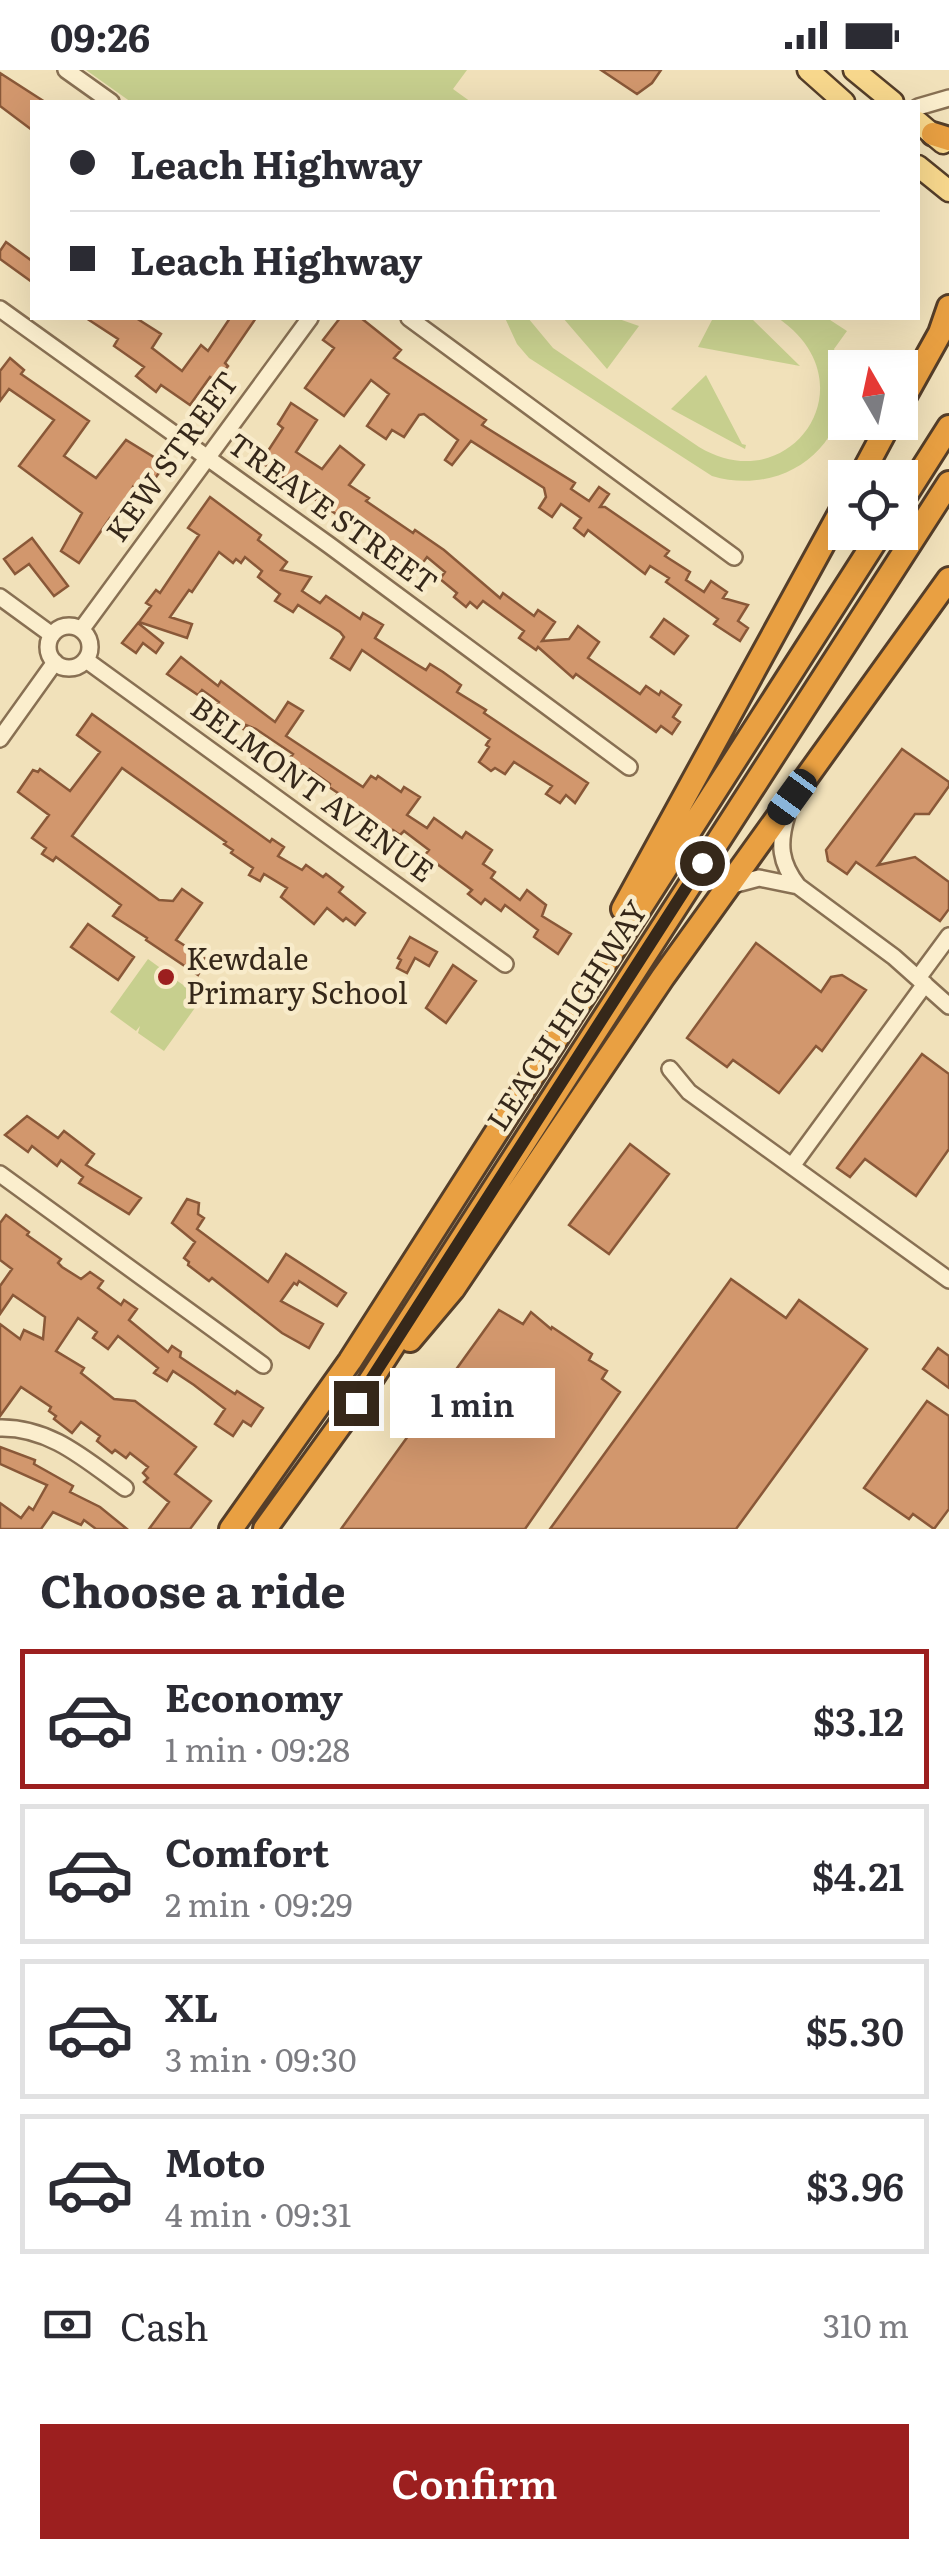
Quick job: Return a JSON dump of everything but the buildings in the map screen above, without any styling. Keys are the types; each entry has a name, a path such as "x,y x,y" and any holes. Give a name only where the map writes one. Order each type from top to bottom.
{"highway":[{"path":"918,374 944,329 949,307"},
{"path":"918,476 949,427"},
{"name":"LEACH HIGHWAY","path":"265,1529 356,1403 949,482"},
{"path":"534,1074 828,535"},
{"name":"LEACH HIGHWAY","path":"231,1529 350,1361 869,550"},
{"path":"356,1403 454,1289 663,977 949,579"}],"main road":[{"path":"808,70 842,100"},
{"path":"854,70 892,100"},
{"path":"920,168 949,190"}],"street":[{"path":"66,70 108,100"},
{"path":"920,106 949,98"},
{"name":"TREAVE STREET","path":"0,309 629,767"},
{"name":"KEW STREET","path":"81,630 309,320"},
{"path":"412,320 734,557"},
{"path":"0,597 52,635"},
{"path":"62,628 81,630 89,640 86,660 68,668 55,662 49,652 52,635 62,628"},
{"name":"BELMONT AVENUE","path":"86,660 505,964"},
{"path":"0,739 55,662"},
{"path":"792,797 782,832 781,854 786,871 798,886 949,1006"},
{"path":"728,886 759,878 798,886"},
{"path":"792,1166 922,981 949,936"},
{"path":"670,1069 690,1092 949,1280"},
{"path":"0,1174 263,1365"},
{"path":"0,1428 33,1430 58,1440 125,1488"}],"green space":[{"path":"86,70 467,70 453,89 468,100 128,100"},
{"path":"506,320 530,320 553,348 699,447 732,460 763,459 789,447 808,428 819,402 819,373 806,344 780,320 830,320 847,331 834,350 828,350 828,437 795,468 770,478 742,481 712,476 529,358"},
{"path":"565,320 622,320 639,326 607,369"},
{"path":"712,320 753,320 800,366 698,347"},
{"path":"706,375 746,445 745,449 671,409"},
{"path":"148,959 174,978 172,985 176,980 202,998 164,1051 138,1033 140,1026 136,1031 110,1012"}],"place":[{"name":"Kewdale Primary School","path":"166,977"}],"route":[{"path":"356,1403 702,863"}]}
